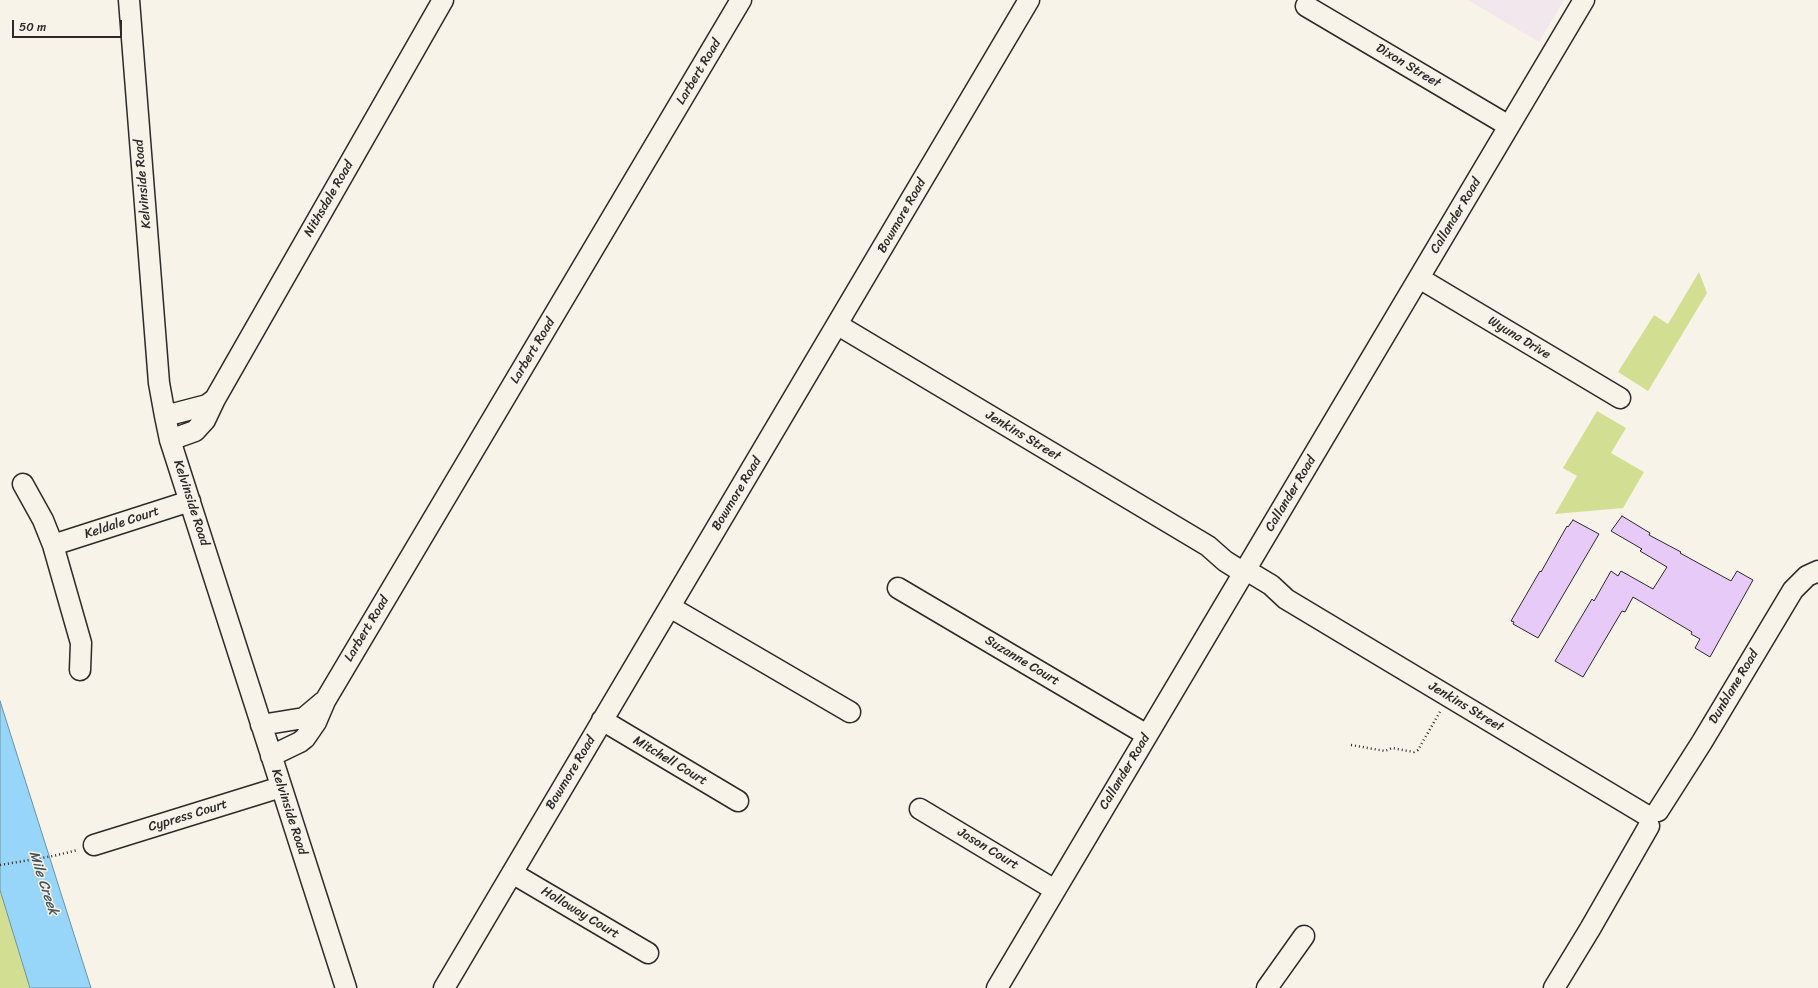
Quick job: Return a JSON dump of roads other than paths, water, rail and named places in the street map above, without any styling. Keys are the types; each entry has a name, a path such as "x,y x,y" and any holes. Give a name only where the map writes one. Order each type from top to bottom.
{"street":[{"name":"Kelvinside Road","path":"128,0 159,382 170,440 346,988"},
{"name":"Nithsdale Road","path":"170,440 189,434 201,426 443,0"},
{"name":"Larbert Road","path":"271,756 292,747 305,738 321,714 325,701 741,0"},
{"name":"Callander Road","path":"997,988 1584,0"},
{"name":"Bowmore Road","path":"444,988 838,325 1025,1"},
{"name":"Dixon Street","path":"1306,6 1509,126"},
{"name":"Wyuna Drive","path":"1419,278 1620,398"},
{"name":"Jenkins Street","path":"838,325 1208,546 1220,549 1268,594 1286,599 1651,817"},
{"path":"165,416 201,407 215,399"},
{"path":"23,484 53,545 81,643 80,670"},
{"name":"Keldale Court","path":"53,545 190,501"},
{"name":"Dunblane Road","path":"1554,988 1590,929 1651,817 1702,742 1793,590 1807,576 1818,571"},
{"name":"Suzanne Court","path":"898,588 1147,735"},
{"path":"670,607 850,712"},
{"name":"Larbert Road","path":"261,724 304,718 325,701"},
{"name":"Mitchell Court","path":"602,720 738,801"},
{"name":"Cypress Court","path":"94,845 281,787"},
{"name":"Jason Court","path":"920,809 1055,890"},
{"name":"Holloway Court","path":"512,873 648,953"},
{"path":"1267,988 1304,936"}],"water":[{"name":"Mile Creek","path":"0,701 91,988 30,988 0,890"}]}
